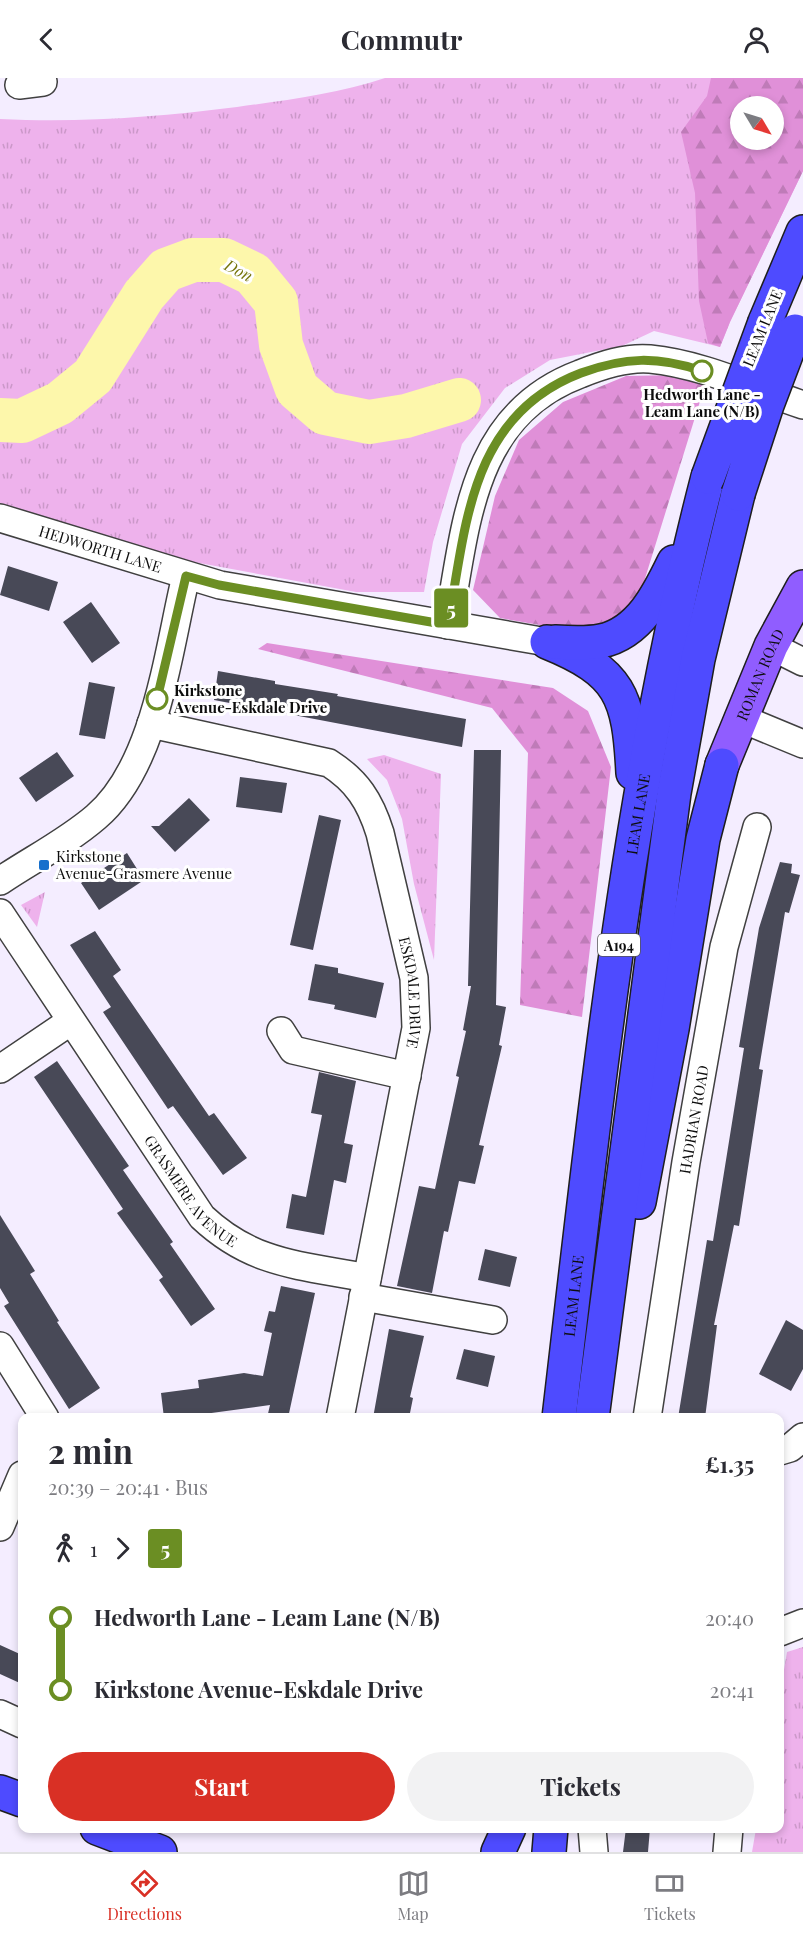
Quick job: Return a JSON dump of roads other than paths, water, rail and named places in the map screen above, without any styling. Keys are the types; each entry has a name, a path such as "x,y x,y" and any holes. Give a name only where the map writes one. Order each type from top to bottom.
{"highway":[{"name":"LEAM LANE","path":"560,1413 595,1111 635,830 667,644 708,477 765,322 803,232"},
{"name":"A194","path":"593,1413 675,793 698,659 738,494 767,405 799,321"},
{"name":"A194","path":"547,642 601,641 616,636 632,626 655,600 697,517"},
{"name":"A194","path":"547,642 594,664 608,676 619,694 631,737 635,830"},
{"path":"593,1413 648,1159 703,839 722,765"},
{"path":"0,1792 18,1799"},
{"path":"110,1833 160,1852"},
{"path":"498,1852 507,1833"},
{"path":"549,1852 551,1833"}],"main road":[{"name":"ROMAN ROAD","path":"722,765 771,646 803,587"}],"street":[{"path":"448,625 475,483 502,431 542,392 611,362 649,359 682,365 803,405"},
{"name":"HEDWORTH LANE","path":"0,518 219,585 547,642"},
{"path":"0,881 95,818 111,803 126,783 139,761 151,724 186,576"},
{"path":"771,646 803,662"},
{"path":"740,718 803,744"},
{"name":"ESKDALE DRIVE","path":"151,724 329,763 348,775 363,792 373,811 380,833 414,978 416,1028 341,1413"},
{"name":"HADRIAN ROAD","path":"648,1413 686,1162 724,948 757,827"},
{"name":"GRASMERE AVENUE","path":"0,913 202,1217 219,1234 261,1256 365,1288 493,1320"},
{"path":"0,1068 71,1021"},
{"path":"281,1031 293,1050 407,1076"},
{"path":"0,1346 42,1413"},
{"path":"784,1450 790,1448 803,1437"},
{"path":"0,1527 18,1484"},
{"path":"784,1630 803,1623"},
{"path":"0,1714 18,1722"},
{"path":"592,1833 594,1852"},
{"path":"727,1852 729,1833"}],"waterway":[{"name":"Don","path":"0,420 22,421 60,403 93,376 144,295 166,270 193,260 224,260 253,274 276,302 281,345 297,389 325,413 369,422 406,416 459,400"}],"place":[{"name":"Hedworth Lane - Leam Lane (N/B)","path":"702,371"},
{"name":"Kirkstone Avenue-Eskdale Drive","path":"157,699"},
{"name":"Kirkstone Avenue-Grasmere Avenue","path":"44,865"}]}
